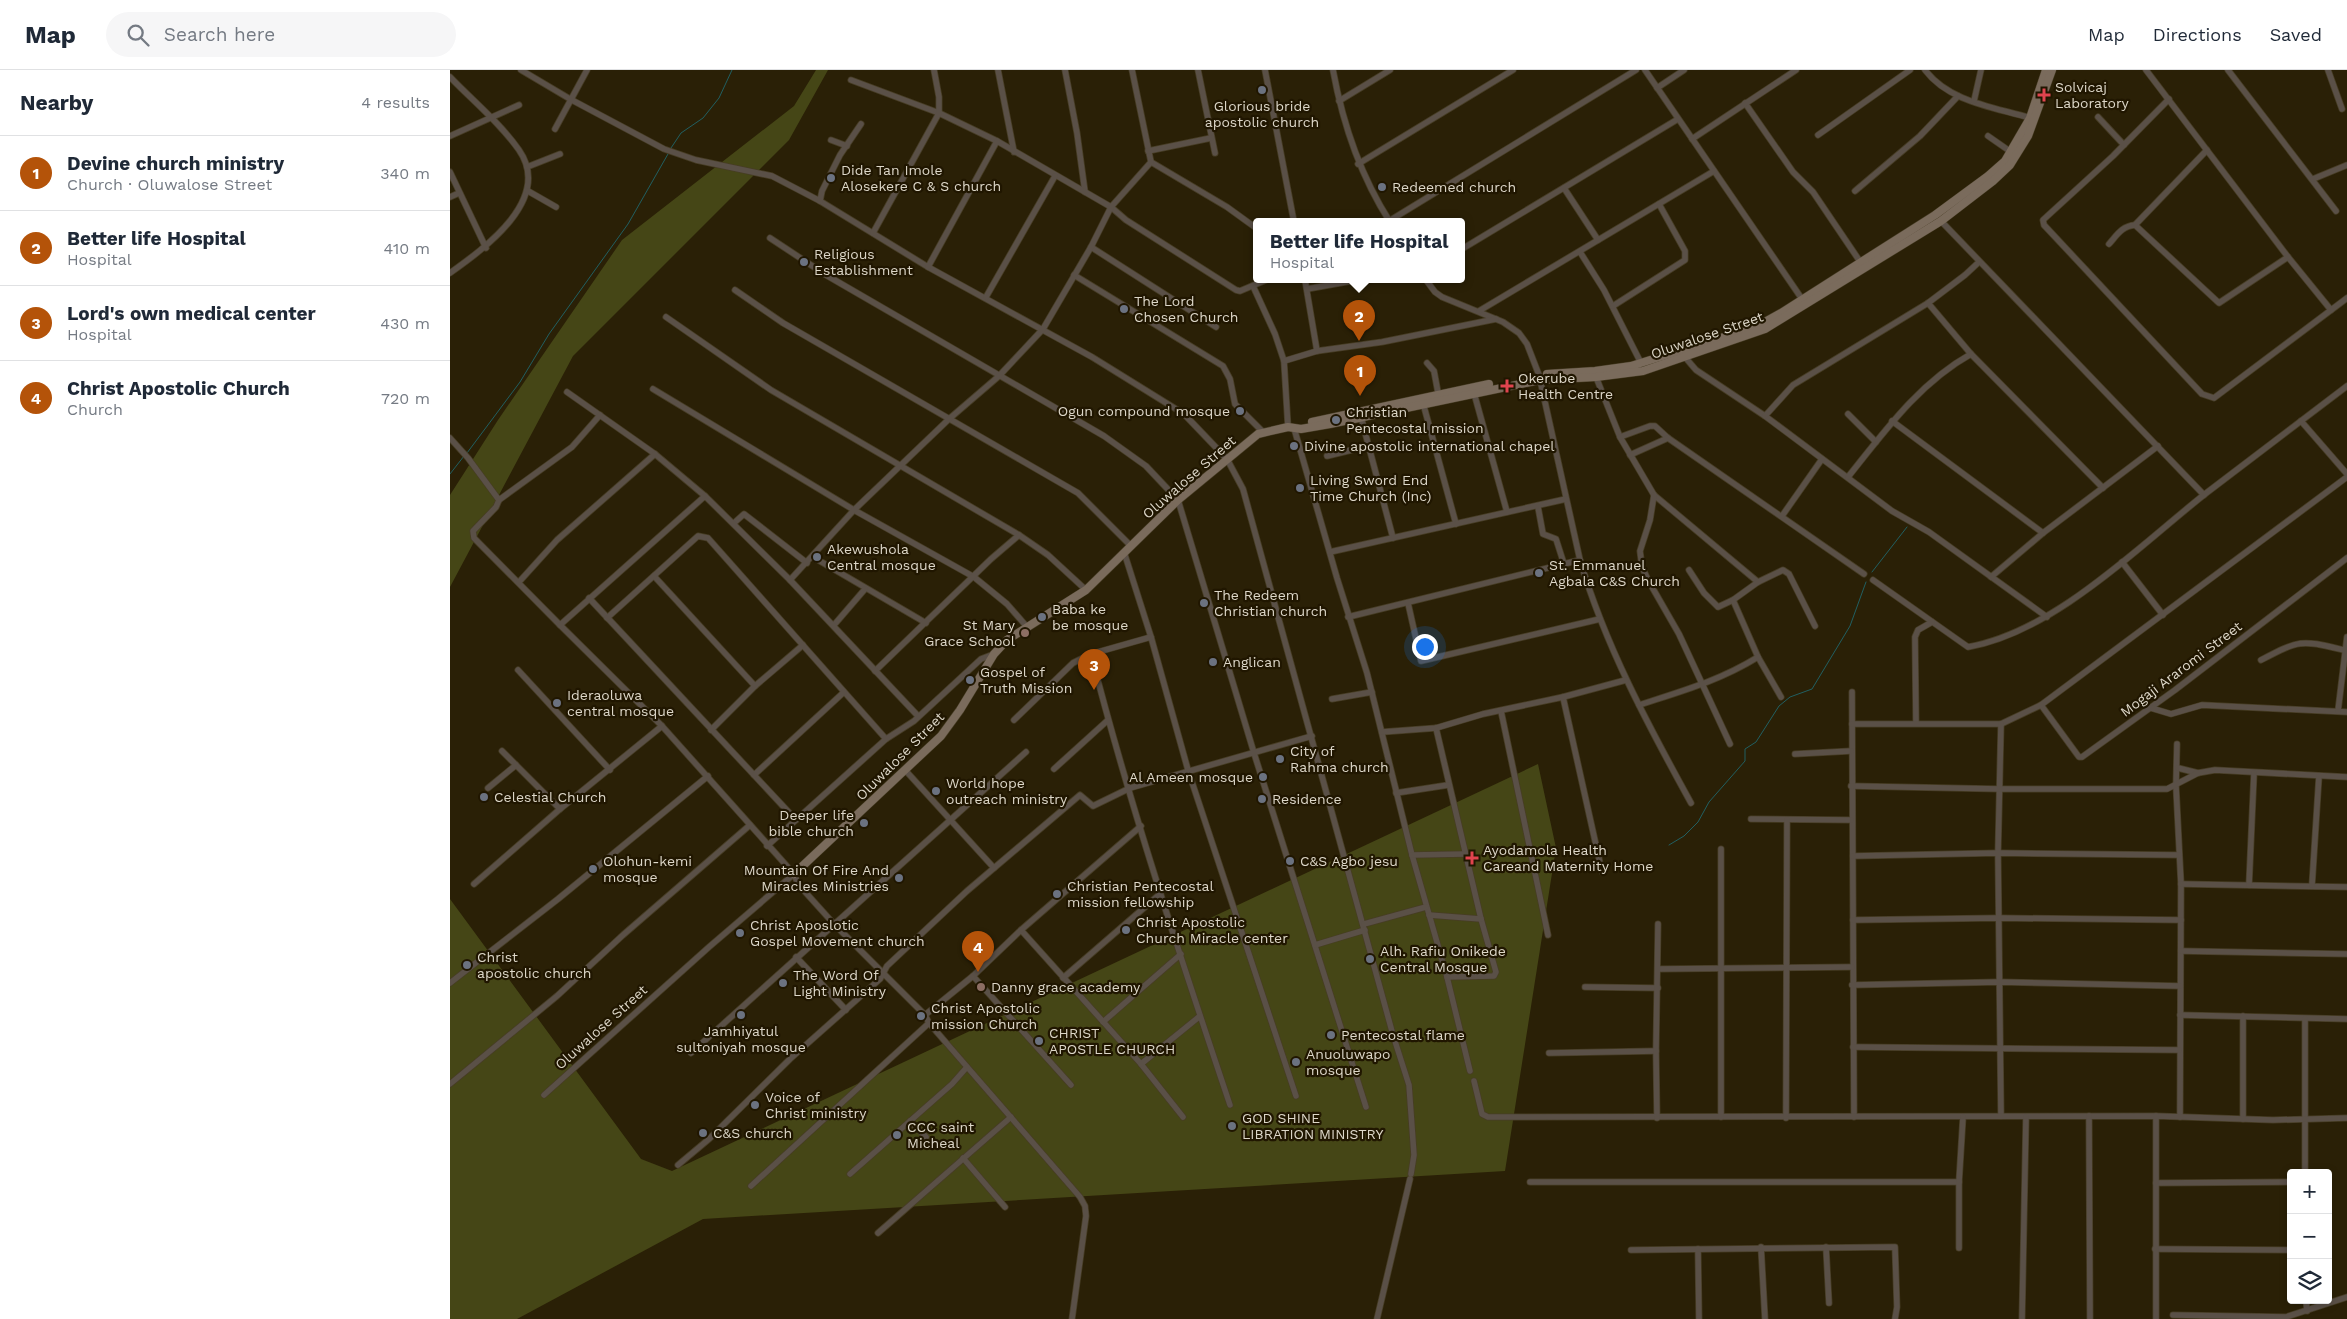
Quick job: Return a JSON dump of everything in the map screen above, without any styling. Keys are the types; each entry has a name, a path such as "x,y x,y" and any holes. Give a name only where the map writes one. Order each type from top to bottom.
{"street":[{"path":"521,70 570,99 664,149 696,160 772,176 820,201 928,267 1043,329 1184,414 1227,459 1243,489 1365,927 1393,1035 1410,1084 1414,1155 1377,1319"},
{"path":"555,129 587,70"},
{"path":"873,233 939,113 934,70"},
{"path":"998,70 1014,152"},
{"path":"1065,70 1078,133 1085,192"},
{"path":"1132,70 1151,162 1227,207 1253,226"},
{"path":"1198,70 1215,154"},
{"path":"1265,70 1293,218"},
{"path":"1333,70 1339,101 1358,164 1387,218"},
{"path":"1339,101 1390,70"},
{"path":"1358,164 1513,70"},
{"path":"1396,218 1636,70"},
{"path":"1645,70 1802,299"},
{"path":"1657,88 1684,70"},
{"path":"1692,139 1796,70"},
{"path":"1818,135 1910,70"},
{"path":"1925,70 1943,89 1958,96 2030,118"},
{"path":"1974,101 1981,70"},
{"name":"Oluwalose Street","path":"1291,428 1301,429 1361,417 1423,403 1439,397 1474,392 1539,377 1596,377 1643,370 1765,329 1846,276 1861,263 1943,209 1988,176 2011,152 2030,118 2046,70"},
{"name":"Oluwalose Street","path":"544,1095 709,947 794,874 906,771 951,723 994,654 1008,640 1086,590 1178,500 1258,434 1359,411 1539,377 1596,371 1641,363 1763,323 1941,221 2010,165 2035,121 2052,70"},
{"path":"2146,70 2288,257 2331,310"},
{"path":"2228,70 2336,211"},
{"path":"2328,70 2342,109"},
{"path":"450,77 520,151 527,167 528,191 514,216 486,248 450,273"},
{"path":"851,80 939,113 997,142 1111,206 1126,220 1236,290 1240,291 1259,283"},
{"path":"1855,191 1920,136 1958,96"},
{"path":"2169,99 2124,145 2042,220 2043,223 2202,394 2214,398 2347,298"},
{"path":"1745,103 1793,172 1813,192 1861,263"},
{"path":"450,136 519,105"},
{"path":"2098,117 2124,145"},
{"path":"1465,247 1678,119"},
{"path":"820,201 822,191 840,155 861,124"},
{"path":"1988,136 2011,152"},
{"path":"1148,151 1211,138"},
{"path":"831,140 847,146"},
{"path":"928,267 997,142"},
{"path":"2135,226 2207,150"},
{"path":"527,167 560,154"},
{"path":"790,580 854,510 949,419 999,376 1043,329 1091,247 1111,206 1151,162"},
{"path":"2313,179 2347,165"},
{"path":"1479,311 1714,171"},
{"path":"450,172 486,248"},
{"path":"986,297 1055,176"},
{"path":"1564,188 1598,240"},
{"path":"528,191 556,208"},
{"path":"450,197 459,193"},
{"path":"1613,306 1686,260 1684,251 1659,204"},
{"path":"1941,221 2204,495"},
{"path":"2109,244 2127,226 2135,226 2219,303 2288,257"},
{"path":"770,238 826,275 1104,436 1146,466 1178,500 1254,753 1366,1107"},
{"path":"1091,247 1216,327"},
{"path":"1580,252 1613,306 1641,363"},
{"path":"1765,416 1793,385 1928,303 1979,262"},
{"path":"1074,275 1223,366 1230,379 1235,404 1263,432"},
{"path":"1306,283 1317,351"},
{"path":"1307,289 1340,283"},
{"path":"1428,283 1434,292 1442,297 1511,326 1524,338 1539,377 1580,560 1600,619 1626,680 1691,803"},
{"path":"1252,286 1275,334 1284,361 1291,428 1372,692 1396,793 1426,907 1430,915 1447,977 1470,1071"},
{"path":"735,290 783,323 1078,493 1131,546"},
{"path":"1928,303 1971,354 2103,488"},
{"path":"666,317 771,390 1019,534 1048,555 1086,590"},
{"path":"1284,361 1317,351 1382,342 1496,319"},
{"path":"1848,477 1892,421 1942,373 1971,354"},
{"path":"1684,356 1701,373 1765,416 1892,511 1929,532 2047,617"},
{"path":"1427,363 1434,371 1439,397"},
{"path":"1596,377 1620,437 1654,496 1758,582"},
{"path":"1873,580 1968,647 2010,634 2047,617 2122,562 2204,495 2347,386"},
{"path":"653,389 854,510 974,577 1007,604 1028,628"},
{"path":"567,392 654,454 705,496 790,580 918,716"},
{"path":"1474,392 1507,512"},
{"path":"1423,403 1456,524"},
{"path":"1848,414 1876,442"},
{"path":"600,416 572,447 499,500 496,506 475,527 472,535 662,726 708,776 767,846 794,874 798,884 834,924 925,1015 929,1023 1069,1182 1085,1206 1086,1216 1072,1319"},
{"path":"1361,417 1393,538"},
{"path":"1892,421 2043,533"},
{"path":"1852,724 2000,724 2041,705 2347,475 2301,421"},
{"path":"1620,437 1652,426 1864,574"},
{"path":"450,438 468,458 499,500"},
{"path":"1630,455 1668,438"},
{"path":"1326,456 1368,446"},
{"path":"1991,577 2043,533 2158,446"},
{"path":"518,582 557,540 654,454"},
{"path":"1782,516 1822,459"},
{"path":"560,625 705,496"},
{"path":"1654,496 1650,520 1640,550 1642,566 1679,634 1730,744"},
{"path":"1330,552 1566,500"},
{"path":"1538,507 1543,534 1556,539 1564,564"},
{"path":"734,523 744,514 808,562"},
{"path":"875,670 1019,534"},
{"path":"607,618 698,536 708,538 886,739"},
{"path":"1124,552 1151,638 1188,770 1296,1096"},
{"path":"813,557 926,623"},
{"name":"Mogaji Araromi Street","path":"2041,705 2079,757 2082,758 2151,708 2347,558"},
{"path":"1348,617 1580,560"},
{"path":"2122,562 2163,615"},
{"path":"1689,570 1704,593 1716,606 1721,607 1758,582 1781,570 1789,574 1815,626"},
{"path":"654,576 755,686"},
{"path":"834,626 865,589"},
{"path":"589,598 796,820"},
{"path":"1734,600 1758,657 1781,697"},
{"path":"1408,603 1421,661 1600,619"},
{"path":"1916,723 1915,637 1918,630 1932,622"},
{"path":"2338,711 2347,637"},
{"path":"1014,720 1073,663 1091,654 1151,638"},
{"path":"2261,660 2291,644 2300,642 2310,642 2344,650"},
{"path":"711,730 755,686 803,645"},
{"path":"767,846 886,739 907,727 981,659 994,654"},
{"path":"1091,654 1108,720 1130,788 1160,894 1230,1105"},
{"path":"1639,705 1703,685 1732,673 1758,657"},
{"path":"518,670 610,770"},
{"path":"1382,732 1436,728 1626,680"},
{"path":"754,775 844,692"},
{"path":"1332,699 1372,692"},
{"path":"1852,692 1851,820 1853,856 1854,1117"},
{"path":"1563,697 1602,872"},
{"path":"2151,708 2171,714 2202,705 2347,712"},
{"path":"1501,711 1548,935"},
{"path":"1054,769 1108,720"},
{"path":"2000,724 1998,853 2001,1116"},
{"path":"474,884 560,808 610,770 662,726"},
{"path":"1436,728 1448,785 1495,974 1447,977"},
{"path":"678,1165 709,1138 786,1062 880,979 887,966 994,868 1080,794 1093,806 1130,788 1312,736"},
{"path":"2177,744 2178,768 2176,786 2181,884 2180,1117"},
{"path":"502,751 560,808"},
{"path":"1795,754 1851,751"},
{"path":"691,1053 1026,752"},
{"path":"488,788 516,765"},
{"path":"2178,768 2198,773"},
{"path":"1851,786 2000,789 2167,789 2198,773 2215,770 2347,777"},
{"path":"906,771 994,868"},
{"path":"2249,885 2254,773"},
{"path":"450,983 558,899 708,776"},
{"path":"2312,885 2319,776"},
{"path":"1396,793 1448,785"},
{"path":"1751,820 1851,820"},
{"path":"1786,1118 1787,820"},
{"path":"450,1084 557,996 689,876 750,825"},
{"path":"925,1015 974,976 1021,930 1141,826"},
{"path":"1721,849 1721,1117"},
{"path":"1853,856 1998,853 2179,855"},
{"path":"1412,854 1465,854"},
{"path":"2181,884 2347,887"},
{"path":"1063,978 1160,894"},
{"path":"1315,945 1426,907"},
{"path":"1430,915 1481,919"},
{"path":"1853,920 1999,918 2181,920"},
{"path":"1657,1118 1658,924"},
{"path":"1021,930 1140,1064 1183,1117"},
{"path":"2181,951 2347,954"},
{"path":"1103,1022 1181,954"},
{"path":"796,957 846,1010"},
{"path":"1658,969 1852,967"},
{"path":"974,976 1071,1085"},
{"path":"1852,985 2000,982 2180,986"},
{"path":"1585,988 1658,988"},
{"path":"2180,1014 2347,1019"},
{"path":"1140,1064 1200,1016"},
{"path":"2244,1016 2244,1119"},
{"path":"2305,1019 2305,1169"},
{"path":"751,1186 929,1023"},
{"path":"1853,1048 2179,1050"},
{"path":"1549,1053 1656,1051"},
{"path":"850,1174 952,1084 967,1067"},
{"path":"1474,1081 1482,1114 1488,1117 2156,1116 2306,1120 2347,1118"},
{"path":"2089,1116 2090,1319"},
{"path":"2156,1116 2156,1319"},
{"path":"878,1233 1011,1117"},
{"path":"1959,1248 1959,1182 1963,1117"},
{"path":"2022,1319 2026,1117"},
{"path":"910,1121 926,1138"},
{"path":"964,1158 1005,1207"},
{"path":"1530,1182 1959,1182"},
{"path":"2156,1183 2287,1182"},
{"path":"1762,1247 1765,1319"},
{"path":"1631,1250 1762,1247 1894,1247 1897,1307 1895,1319"},
{"path":"1826,1247 1829,1303"},
{"path":"1698,1249 1699,1319"},
{"path":"2155,1249 2287,1250"},
{"path":"2173,1315 2286,1318 2347,1297"},
{"path":"2306,1304 2307,1311"}],"shaded area":[{"path":"816,70 828,70 789,140 573,356 450,587 450,495 498,420 622,240 794,106"},
{"path":"1538,764 1556,848 1505,1171 703,1219 517,1319 450,1319 450,899 641,1159 672,1171"}],"waterway":[{"path":"671,148 681,133 703,118 719,98 732,70"},
{"path":"467,453 520,382 549,334 628,224 668,154"},
{"path":"450,474 464,456"},
{"path":"1872,572 1907,527"},
{"path":"1669,845 1684,836 1698,822 1709,802 1745,761 1745,749 1756,742 1779,706 1790,697 1812,689 1850,626 1866,582"}],"place":[{"name":"Glorious bride apostolic church","path":"1262,90"},
{"name":"Solvicaj Laboratory","path":"2044,95"},
{"name":"Dide Tan Imole Alosekere C & S church","path":"831,178"},
{"name":"Redeemed church","path":"1382,187"},
{"name":"Religious Establishment","path":"804,262"},
{"name":"The Lord Chosen Church","path":"1124,309"},
{"name":"Better life Hospital","path":"1359,341"},
{"name":"Okerube Health Centre","path":"1507,386"},
{"name":"Devine church ministry","path":"1360,396"},
{"name":"Ogun compound mosque","path":"1240,411"},
{"name":"Christian Pentecostal mission","path":"1336,420"},
{"name":"Divine apostolic international chapel","path":"1294,446"},
{"name":"Living Sword End Time Church (Inc)","path":"1300,488"},
{"name":"Akewushola Central mosque","path":"817,557"},
{"name":"St. Emmanuel Agbala C&S Church","path":"1539,573"},
{"name":"The Redeem Christian church","path":"1204,603"},
{"name":"Baba ke be mosque","path":"1042,617"},
{"name":"St Mary Grace School","path":"1025,633"},
{"name":"Anglican","path":"1213,662"},
{"name":"Gospel of Truth Mission","path":"970,680"},
{"name":"Lord's own medical center","path":"1094,690"},
{"name":"Ideraoluwa central mosque","path":"557,703"},
{"name":"City of Rahma church","path":"1280,759"},
{"name":"Al Ameen mosque","path":"1263,777"},
{"name":"World hope outreach ministry","path":"936,791"},
{"name":"Celestial Church","path":"484,797"},
{"name":"Residence","path":"1262,799"},
{"name":"Deeper life bible church","path":"864,823"},
{"name":"Ayodamola Health Careand Maternity Home","path":"1472,858"},
{"name":"C&S Agbo jesu","path":"1290,861"},
{"name":"Olohun-kemi mosque","path":"593,869"},
{"name":"Mountain Of Fire And Miracles Ministries","path":"899,878"},
{"name":"Christian Pentecostal mission fellowship","path":"1057,894"},
{"name":"Christ Apostolic Church Miracle center","path":"1126,930"},
{"name":"Christ Aposlotic Gospel Movement church","path":"740,933"},
{"name":"Alh. Rafiu Onikede Central Mosque","path":"1370,959"},
{"name":"Christ apostolic church","path":"467,965"},
{"name":"Christ Apostolic Church","path":"978,972"},
{"name":"The Word Of Light Ministry","path":"783,983"},
{"name":"Danny grace academy","path":"981,987"},
{"name":"Jamhiyatul sultoniyah mosque","path":"741,1015"},
{"name":"Christ Apostolic mission Church","path":"921,1016"},
{"name":"Pentecostal flame","path":"1331,1035"},
{"name":"CHRIST APOSTLE CHURCH","path":"1039,1041"},
{"name":"Anuoluwapo mosque","path":"1296,1062"},
{"name":"Voice of Christ ministry","path":"755,1105"},
{"name":"GOD SHINE LIBRATION MINISTRY","path":"1232,1126"},
{"name":"C&S church","path":"703,1133"},
{"name":"CCC saint Micheal","path":"897,1135"}]}
